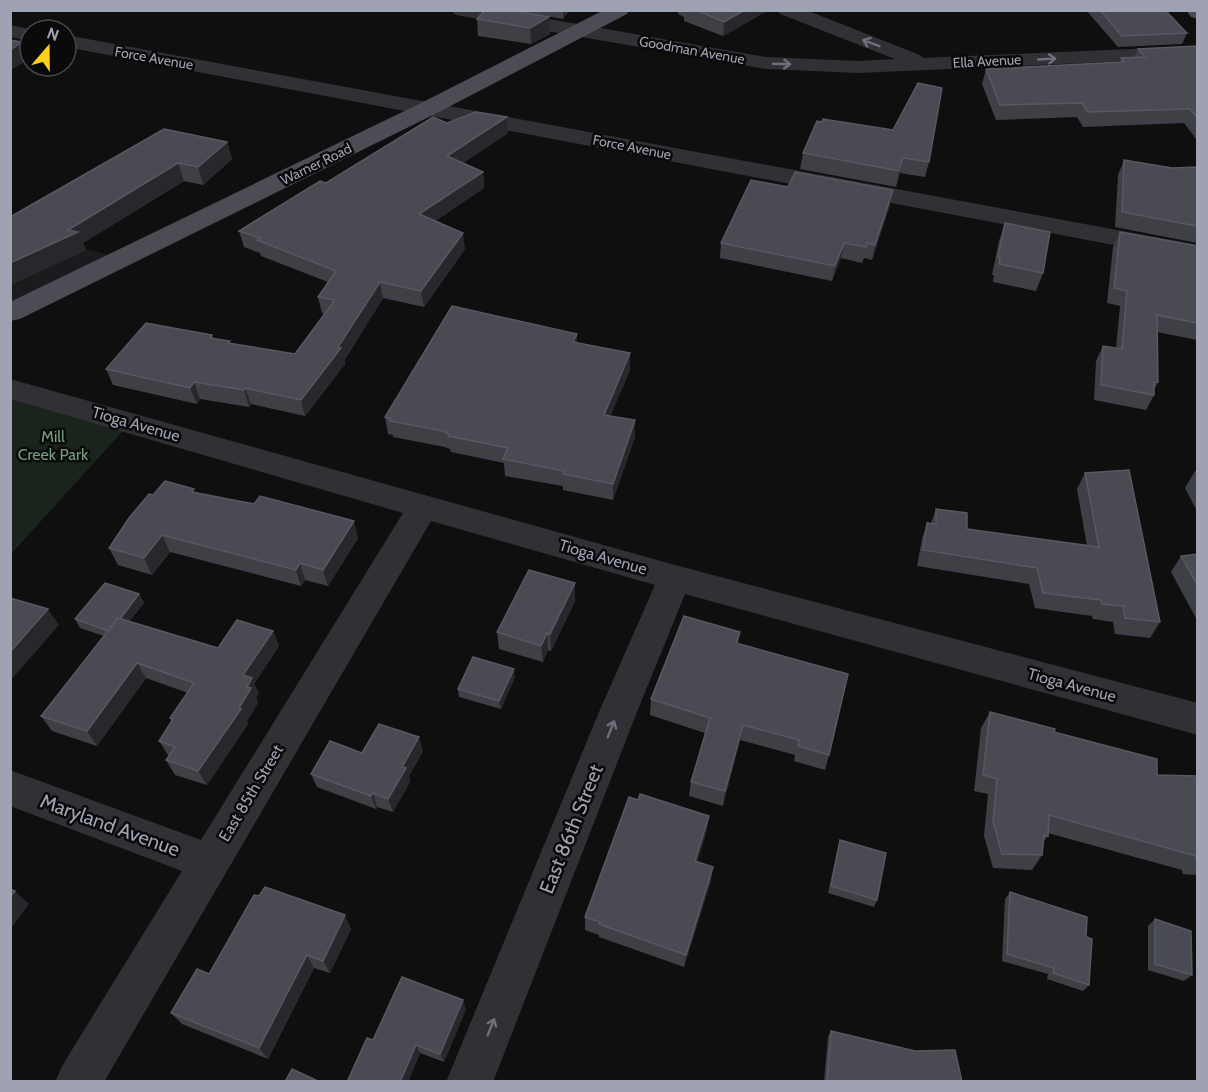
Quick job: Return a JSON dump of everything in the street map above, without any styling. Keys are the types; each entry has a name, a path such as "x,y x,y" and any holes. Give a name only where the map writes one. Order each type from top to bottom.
{"main road":[{"name":"Warner Road","path":"13,311 429,108 620,10"}],"street":[{"name":"Goodman Avenue","path":"461,10 766,63 858,67 926,64"},
{"name":"Ella Avenue","path":"787,10 926,64 1197,51"},
{"name":"Force Avenue","path":"78,43 1197,253"},
{"name":"Tioga Avenue","path":"10,388 675,578 1197,719"},
{"name":"East 85th Street","path":"78,1082 424,505"},
{"name":"East 86th Street","path":"469,1082 618,711 675,578"},
{"name":"Maryland Avenue","path":"10,788 209,862"}],"shaded area":[{"path":"11,231 123,258 11,314"}],"green space":[{"name":"Mill Creek Park","path":"10,389 131,422 11,554 10,554"}],"building":[{"path":"485,10 510,10 549,17 530,28 477,19"},
{"path":"696,10 745,10 724,22"},
{"path":"1100,10 1165,10 1187,33 1122,36"},
{"path":"10,40 18,41 18,45 10,50"},
{"path":"1197,46 1197,117 1190,109 1088,112 1082,103 1000,105 986,69 1124,62 1121,58 1145,57 1138,49"},
{"path":"918,83 942,88 929,162 903,158 899,171 803,153 817,121 822,122 823,119 893,130"},
{"path":"476,112 507,117 447,156 483,172 419,214 463,233 421,291 380,282 338,347 341,348 301,400 245,388 244,390 194,382 190,388 106,369 146,323 212,335 210,338 230,341 228,343 295,354 335,300 318,297 336,271 239,231 320,181 326,183 433,117 447,123"},
{"path":"164,129 227,142 198,167 178,163 68,230 78,232 10,263 10,217"},
{"path":"1124,160 1172,168 1197,167 1197,226 1122,212"},
{"path":"795,172 893,190 875,245 867,243 866,247 844,243 835,266 721,243 751,180 788,187"},
{"path":"1005,223 1050,232 1043,273 999,264 1000,257 998,257"},
{"path":"1120,232 1197,246 1197,323 1157,315 1158,382 1154,382 1154,395 1101,385 1103,346 1122,349 1127,291 1114,288"},
{"path":"452,306 577,334 573,342 630,353 604,415 635,420 613,484 563,474 564,471 503,459 508,448 448,436 449,434 443,431 390,421 391,419 385,417"},
{"path":"1129,470 1160,622 1125,618 1123,606 1102,604 1101,600 1043,593 1037,568 923,550 927,523 936,524 936,509 967,513 967,529 1099,547 1085,473"},
{"path":"165,481 194,489 192,492 254,504 260,496 354,521 323,570 300,563 296,570 162,535 144,558 109,548 149,494 153,495"},
{"path":"1197,554 1197,584 1181,556"},
{"path":"529,570 575,583 550,634 547,633 541,646 497,632"},
{"path":"105,583 139,594 108,631 75,619"},
{"path":"10,598 48,609 10,652"},
{"path":"684,616 740,632 736,643 848,674 829,755 798,746 799,740 743,725 725,791 691,782 710,718 651,699"},
{"path":"118,618 218,648 237,620 273,631 243,675 252,678 247,687 251,688 239,708 241,709 198,771 166,760 175,747 159,741 173,719 170,718 194,683 137,663 87,731 41,716"},
{"path":"473,657 514,669 499,701 458,689"},
{"path":"990,712 1055,729 1054,732 1157,759 1157,775 1197,776 1197,860 1196,856 1049,815 1048,836 1044,835 1042,855 1002,854 993,821 997,779 983,775"},
{"path":"379,724 419,737 402,767 406,768 388,799 373,793 371,796 311,774 330,741 362,753"},
{"path":"640,794 709,816 695,861 713,867 686,955 585,917 629,797 638,800"},
{"path":"840,840 886,853 877,900 831,886"},
{"path":"265,887 345,915 323,961 307,955 259,1048 171,1013 197,969 209,974 254,895 259,896"},
{"path":"1010,892 1087,917 1086,937 1092,939 1089,985 1053,973 1054,968 1007,954"},
{"path":"1155,919 1191,931 1192,975 1155,964"},
{"path":"402,977 463,1000 440,1054 416,1045 400,1082 347,1082 367,1038 373,1040"},
{"path":"831,1031 915,1051 955,1050 962,1082 827,1081"},
{"path":"292,1069 320,1082 285,1082"}]}
